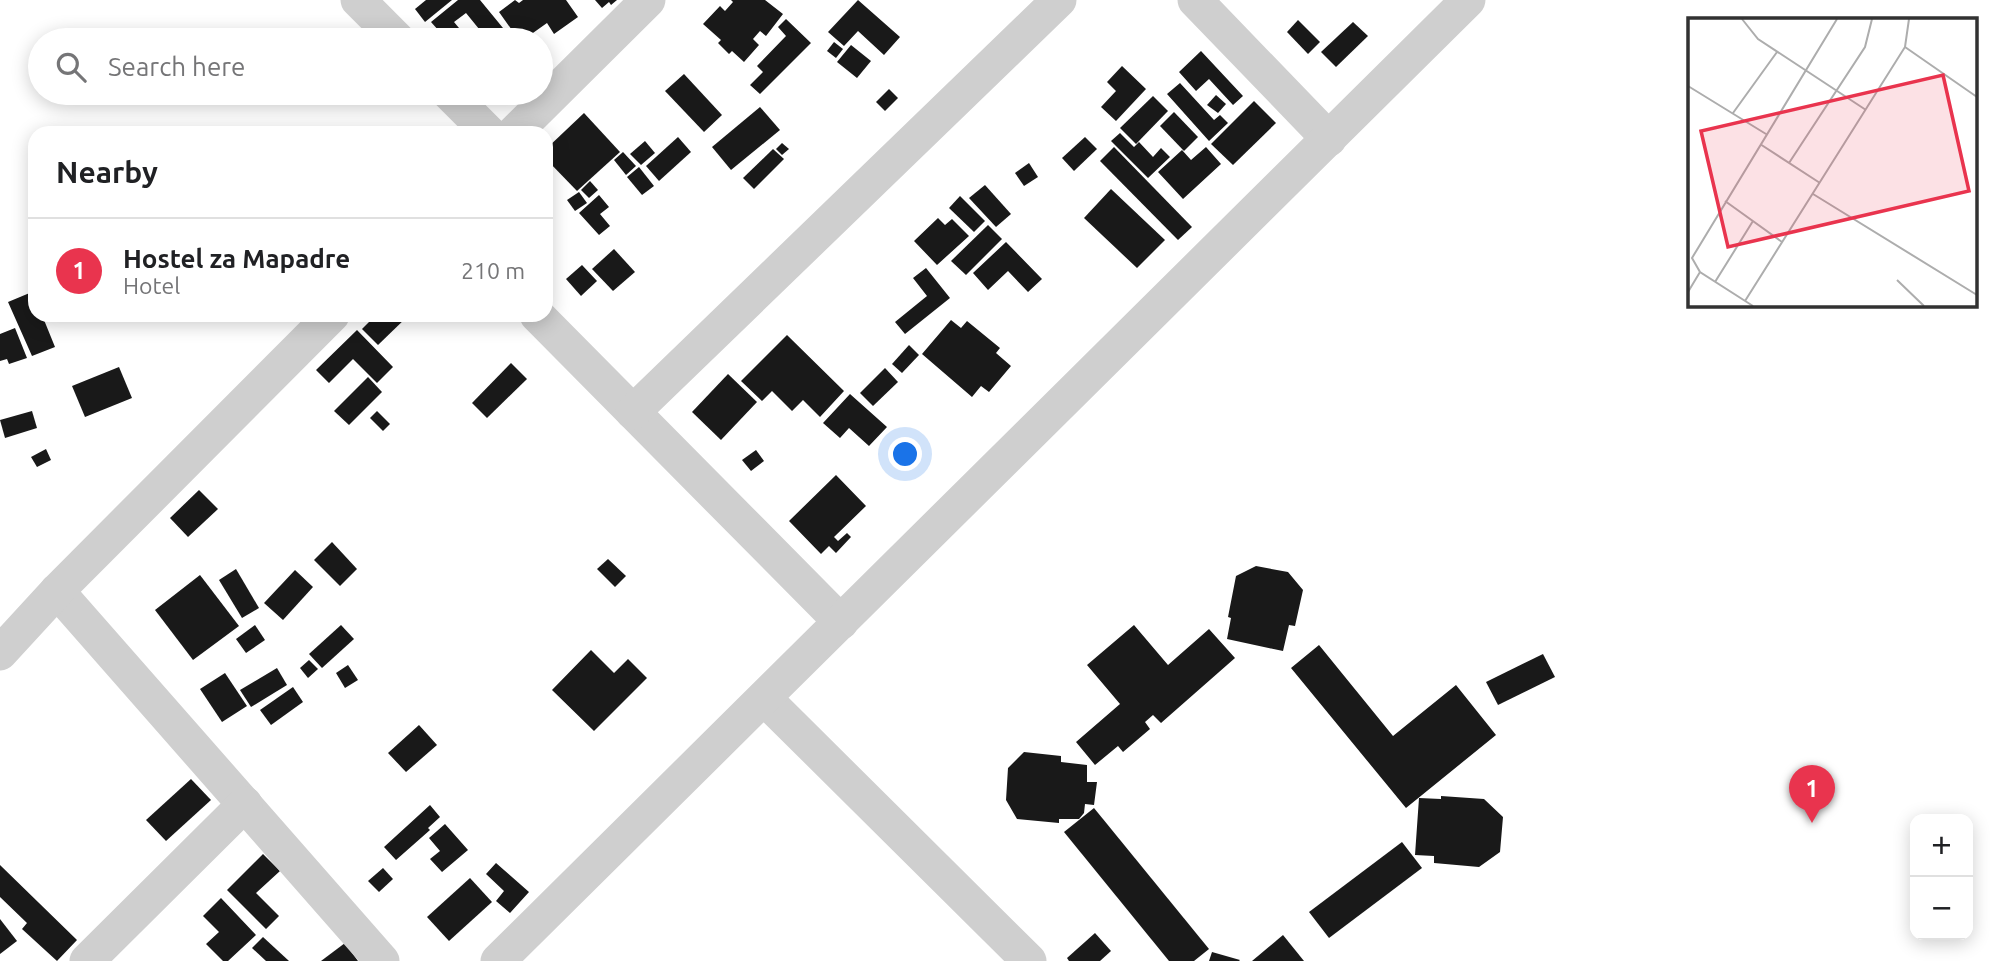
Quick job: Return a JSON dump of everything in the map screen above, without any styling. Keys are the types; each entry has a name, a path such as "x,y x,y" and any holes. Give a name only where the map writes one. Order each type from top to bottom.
{"street":[{"path":"358,0 386,28"},
{"path":"553,94 648,0"},
{"path":"633,412 1059,0"},
{"path":"1195,0 1329,139"},
{"path":"498,961 1468,0"},
{"path":"461,105 482,126"},
{"path":"521,126 542,105"},
{"path":"0,653 57,591 325,322"},
{"path":"544,322 841,622"},
{"path":"57,591 382,961"},
{"path":"764,698 1029,961"},
{"path":"87,961 245,804"}],"building":[{"path":"426,0 452,0 425,22 415,9"},
{"path":"458,0 480,0 503,28 478,28 466,13 454,22 459,28 436,28 431,22"},
{"path":"515,0 519,3 523,0 566,0 578,17 554,34 553,28 547,23 540,28 510,28 499,12"},
{"path":"595,0 617,0 602,8"},
{"path":"731,0 765,0 783,14 766,36 760,31 753,39 759,45 744,62 732,51 729,54 718,43 721,40 703,24 720,6 725,11 733,2"},
{"path":"858,0 900,37 884,55 858,31 844,46 828,32"},
{"path":"786,19 811,43 760,94 750,85 763,72 757,66 786,36 778,27"},
{"path":"1298,20 1320,42 1308,54 1287,32"},
{"path":"1353,22 1368,36 1336,67 1321,52"},
{"path":"834,42 843,49 836,58 827,51"},
{"path":"851,45 871,61 857,78 837,62"},
{"path":"1201,51 1243,96 1233,105 1209,79 1196,91 1179,72"},
{"path":"1122,66 1146,89 1116,121 1101,107 1116,91 1107,82"},
{"path":"684,74 722,115 704,132 665,91"},
{"path":"1180,83 1214,120 1220,115 1228,123 1209,141 1167,94"},
{"path":"889,89 898,98 885,111 876,102"},
{"path":"1216,95 1226,104 1218,113 1207,105"},
{"path":"1153,96 1168,111 1136,144 1120,128"},
{"path":"1254,101 1276,123 1233,165 1211,144"},
{"path":"760,107 780,130 731,170 712,147"},
{"path":"1174,112 1198,137 1184,151 1160,126"},
{"path":"584,113 620,152 577,191 553,166 553,142"},
{"path":"1120,133 1134,147 1139,142 1153,157 1161,148 1170,157 1148,178 1111,141"},
{"path":"678,137 691,152 659,181 646,166"},
{"path":"1085,137 1097,149 1074,171 1062,158"},
{"path":"645,141 655,153 641,165 630,154"},
{"path":"782,143 789,149 782,155 776,149"},
{"path":"1114,147 1192,227 1178,240 1100,161"},
{"path":"1206,147 1221,164 1183,199 1158,172 1182,150 1191,160"},
{"path":"773,149 784,159 754,189 743,178"},
{"path":"623,152 636,166 626,175 614,160"},
{"path":"1029,163 1038,177 1024,186 1015,173"},
{"path":"639,167 654,186 642,195 627,177"},
{"path":"590,181 598,190 589,198 581,190"},
{"path":"985,185 1011,214 996,227 969,198"},
{"path":"1111,189 1165,240 1137,268 1084,218"},
{"path":"579,192 587,203 575,211 567,200"},
{"path":"599,195 609,207 600,214 610,226 599,235 579,213"},
{"path":"960,196 985,221 974,232 949,208"},
{"path":"938,218 945,225 952,219 969,236 937,265 914,241"},
{"path":"988,225 1002,239 966,275 951,261"},
{"path":"1006,242 1042,279 1028,292 1008,271 988,290 973,273"},
{"path":"614,249 635,272 613,291 592,269"},
{"path":"582,265 597,281 581,296 566,279"},
{"path":"926,268 950,298 905,334 895,322 927,296 913,278"},
{"path":"28,294 28,322 45,322 55,347 32,356 8,302"},
{"path":"951,320 961,328 967,321 1000,348 996,353 1011,366 989,392 981,386 972,397 922,354"},
{"path":"369,322 402,322 378,345 362,329"},
{"path":"15,328 27,358 9,364 7,359 0,361 0,334"},
{"path":"357,330 393,367 377,383 353,359 329,383 316,370"},
{"path":"787,335 844,391 820,417 803,400 792,411 772,391 762,401 741,381"},
{"path":"909,345 919,355 902,373 892,364"},
{"path":"511,363 527,379 487,418 472,403"},
{"path":"119,367 132,398 85,417 72,386"},
{"path":"885,368 898,382 873,406 860,393"},
{"path":"728,374 757,402 721,440 692,412"},
{"path":"368,377 382,392 349,425 334,411"},
{"path":"850,394 887,427 869,446 849,428 840,438 823,423"},
{"path":"32,411 37,428 5,438 0,420"},
{"path":"377,411 390,424 383,431 370,418"},
{"path":"46,449 51,460 37,467 31,457"},
{"path":"756,450 764,461 751,471 742,460"},
{"path":"836,475 866,506 834,537 838,541 847,533 851,537 836,553 829,546 821,554 789,521"},
{"path":"199,490 218,509 188,537 170,518"},
{"path":"332,542 357,569 340,586 314,560"},
{"path":"608,559 626,576 615,587 597,569"},
{"path":"1256,566 1288,572 1303,590 1295,626 1289,625 1283,651 1227,639 1231,618 1228,617 1236,576"},
{"path":"236,569 259,608 242,618 219,580"},
{"path":"295,570 313,587 283,620 264,603"},
{"path":"200,575 239,626 193,660 155,610"},
{"path":"255,625 265,640 246,653 236,639"},
{"path":"341,625 354,639 322,668 309,654"},
{"path":"1134,625 1168,665 1209,629 1235,658 1161,723 1153,715 1145,722 1150,729 1123,752 1118,746 1095,765 1076,742 1120,704 1087,665"},
{"path":"1319,645 1393,736 1456,685 1496,735 1406,808 1291,668"},
{"path":"591,650 614,673 628,659 647,678 594,731 552,690"},
{"path":"1543,654 1555,677 1498,705 1486,682"},
{"path":"309,660 318,669 308,678 300,668"},
{"path":"348,665 358,680 345,688 336,673"},
{"path":"277,668 287,685 251,707 240,690"},
{"path":"225,673 247,706 222,722 200,689"},
{"path":"293,687 303,702 271,725 260,710"},
{"path":"419,725 437,745 406,772 388,753"},
{"path":"1024,752 1061,756 1061,762 1087,765 1087,782 1097,782 1094,805 1085,804 1084,813 1079,819 1059,819 1059,823 1017,819 1006,800 1008,768"},
{"path":"191,779 211,800 166,841 146,820"},
{"path":"1441,796 1484,799 1503,817 1500,852 1479,867 1434,863 1434,856 1415,855 1419,798 1441,799"},
{"path":"430,805 440,817 428,828 430,830 396,860 384,847"},
{"path":"1094,808 1209,949 1194,961 1169,961 1064,832"},
{"path":"445,824 468,850 442,872 430,859 440,851 429,838"},
{"path":"1402,842 1422,868 1329,938 1309,912"},
{"path":"263,854 280,871 256,893 279,916 266,929 227,890"},
{"path":"496,863 529,892 510,913 496,901 504,891 486,874"},
{"path":"0,865 77,940 57,961 22,929 27,923 0,897"},
{"path":"383,868 393,879 379,892 368,881"},
{"path":"470,878 492,902 449,941 427,917"},
{"path":"221,898 256,935 228,961 223,961 206,944 219,932 203,916"},
{"path":"0,919 17,941 0,954"},
{"path":"1095,933 1111,951 1100,961 1069,961 1067,958"},
{"path":"1283,935 1304,961 1252,961"},
{"path":"263,937 289,961 266,961 252,948"},
{"path":"345,943 358,961 321,961"},
{"path":"1212,952 1240,960 1209,961"}],"place":[{"name":"Hostel za Mapadre","path":"1812,823"}]}
